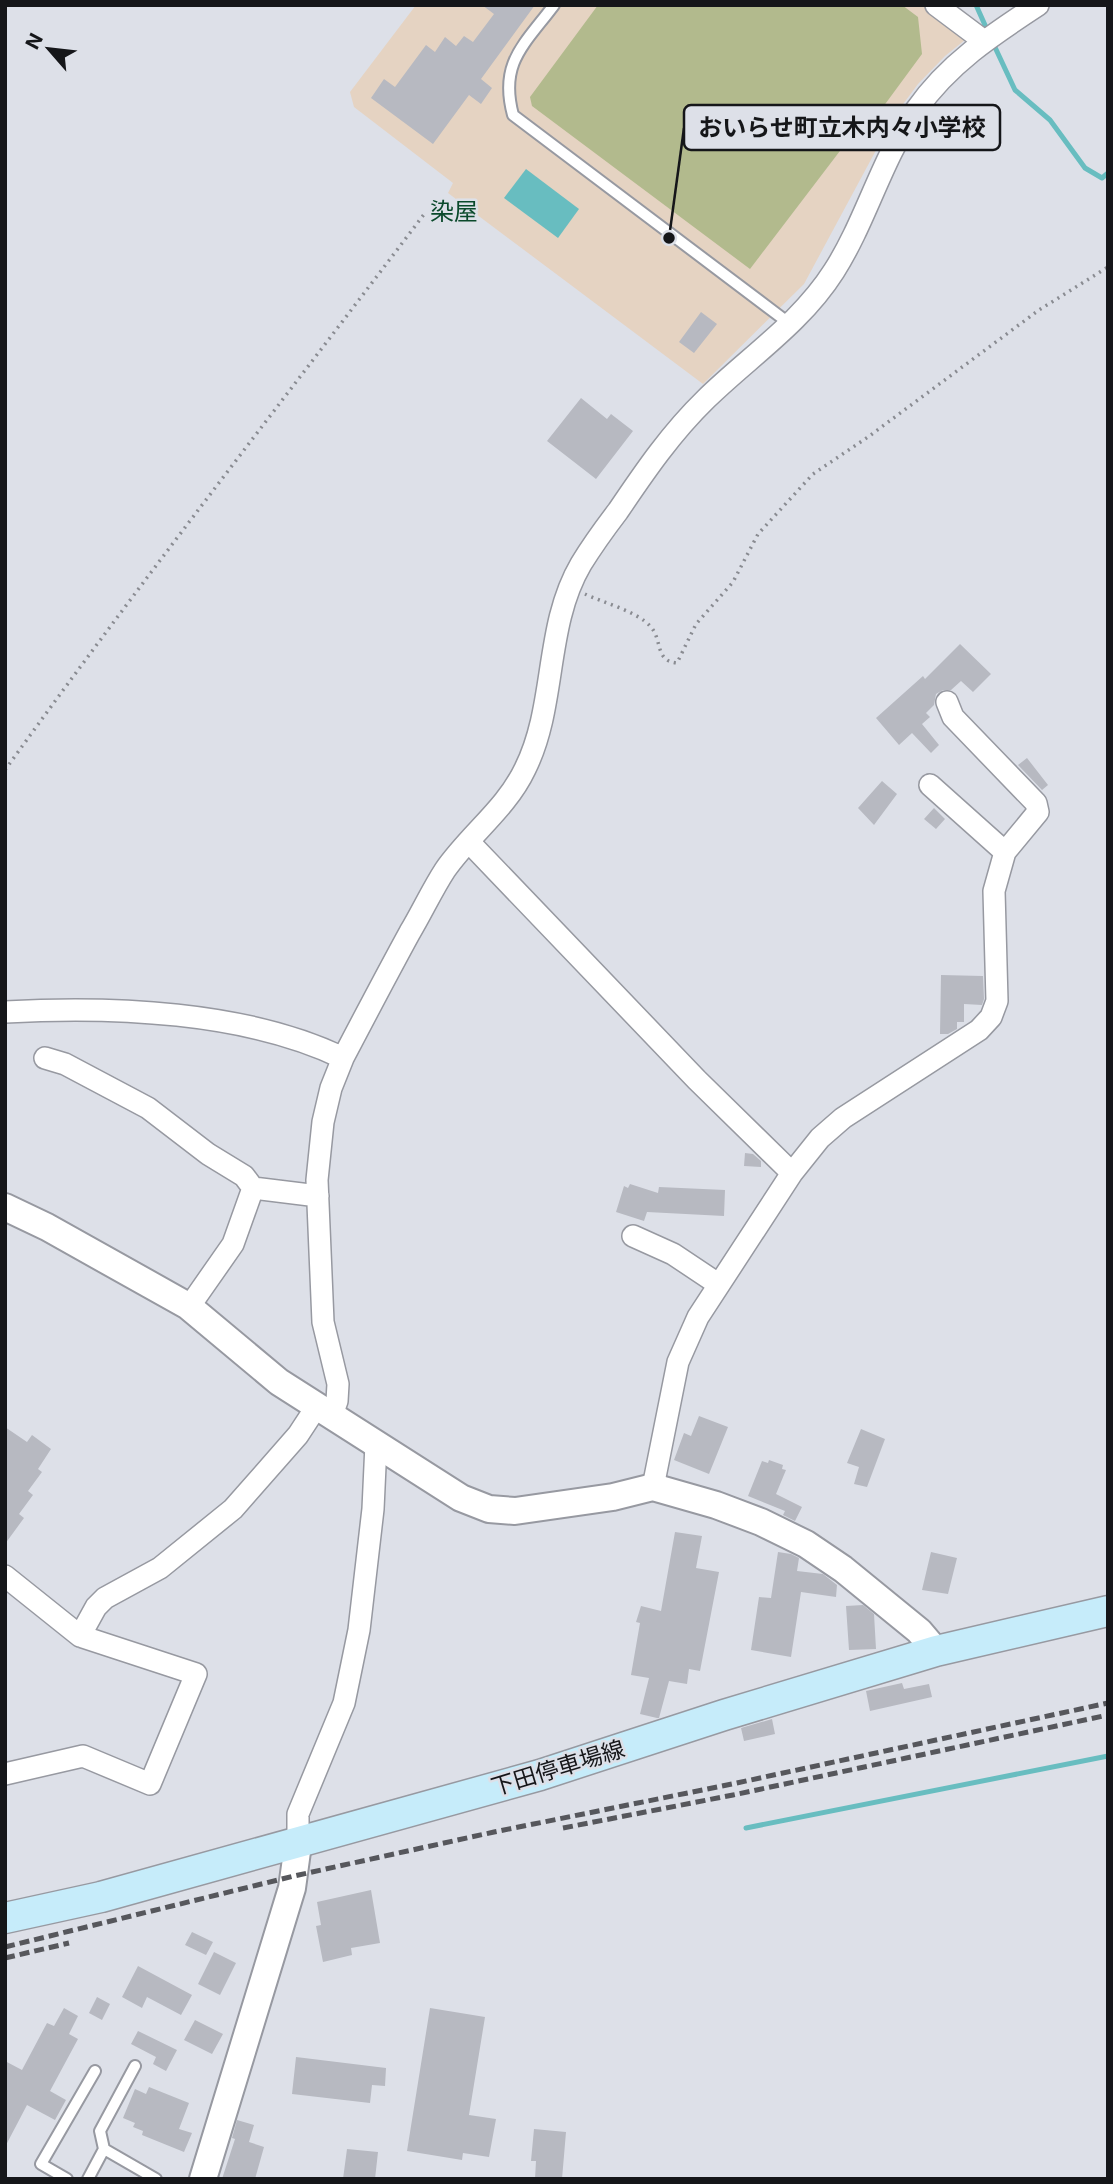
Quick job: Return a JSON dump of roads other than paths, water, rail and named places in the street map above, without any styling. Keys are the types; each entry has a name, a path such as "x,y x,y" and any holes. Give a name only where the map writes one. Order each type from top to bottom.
{"main road":[{"name":"下田停車場線","path":"5,1918 101,1897 540,1775 724,1715 936,1651 1108,1611"}],"street":[{"path":"936,5 984,41"},
{"path":"80,1636 96,1607 105,1598 160,1568 233,1509 298,1435 337,1401 338,1384 323,1322 318,1196 318,1154 331,1088 343,1058 445,871 515,789 536,744 543,721 560,617 580,565 674,431 790,324 816,296 834,271 915,111 943,77 984,41 1038,5"},
{"path":"653,1487 678,1362 698,1317 792,1173 820,1138 843,1118 979,1030 991,1017 997,1000 995,891 1005,852 1038,812 1036,803 953,718 947,702"},
{"path":"930,785 1005,852"},
{"path":"469,842 696,1080 792,1173"},
{"path":"5,1012 109,1009 248,1026 261,1028 343,1058"},
{"path":"45,1058 65,1064 148,1108 208,1154 244,1176 253,1188 318,1196"},
{"path":"189,1307 233,1244 253,1188"},
{"path":"5,1207 132,1273 189,1307 279,1382 461,1498 489,1509 515,1511 613,1497 653,1487 716,1505 761,1522 806,1544 843,1569 919,1631 936,1651"},
{"path":"633,1236 673,1254 718,1284"},
{"path":"203,2179 292,1888 299,1814 344,1703 359,1630 373,1509 376,1444"},
{"path":"5,1576 80,1636 196,1674 150,1784 83,1756 5,1774"}],"lane":[{"path":"554,5 516,55 511,67 507,85 513,115 790,324"},
{"path":"88,2179 104,2149 100,2131 135,2066"},
{"path":"67,2179 41,2164 95,2071"},
{"path":"104,2149 156,2179"}],"water":[{"path":"526,169 579,209 558,238 504,198"}],"waterway":[{"path":"976,5 989,34"},
{"path":"993,43 1015,90 1050,120 1085,168 1102,178 1108,173"},
{"path":"746,1828 1108,1756"}],"railway":[{"path":"5,1947 294,1876 1108,1703"},
{"path":"563,1828 733,1795 1108,1715"},
{"path":"5,1958 69,1943"}],"place":[{"name":"おいらせ町立木内々小学校","path":"669,238"}],"district":[{"name":"染屋","path":"454,212"}]}
